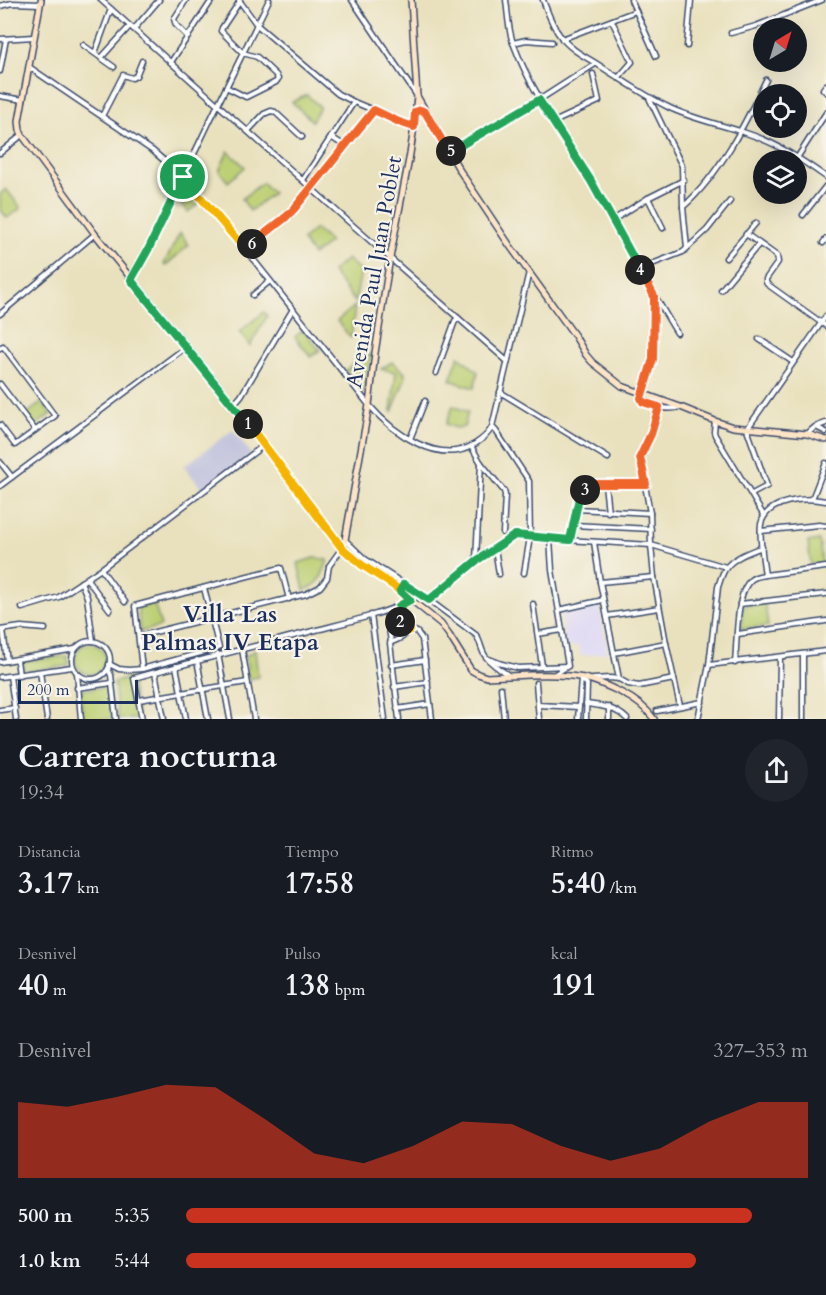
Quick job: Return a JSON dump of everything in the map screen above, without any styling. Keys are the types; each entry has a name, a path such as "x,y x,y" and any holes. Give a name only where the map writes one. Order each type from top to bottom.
{"street":[{"path":"101,0 507,361"},
{"path":"101,58 159,0"},
{"path":"186,0 174,19 176,25 188,37"},
{"path":"171,62 212,0"},
{"path":"226,87 246,97 278,80 278,77 257,57 243,53 222,31 239,0 257,25 338,94 414,127"},
{"path":"131,280 149,248 269,0"},
{"path":"352,0 417,96 449,152 507,241 592,362 622,386 715,421 733,427 807,434 826,440"},
{"name":"Avenida Paul Juan Poblet","path":"342,548 369,405 390,258 414,127 417,96 411,0"},
{"path":"506,0 513,43 539,100 586,173 677,333"},
{"path":"543,0 553,26 562,39 574,50 618,78 668,108 741,131 782,150"},
{"path":"631,0 656,57"},
{"path":"687,46 691,0"},
{"path":"731,33 756,26 822,0"},
{"path":"0,6 12,3 41,2 19,125 22,135 95,234 233,405 342,548 400,591 445,630 471,670 478,675 487,677 554,675 590,680 631,697 654,719"},
{"path":"94,53 111,9"},
{"path":"562,39 636,11"},
{"path":"612,21 632,62 618,78"},
{"path":"0,39 34,37"},
{"path":"0,71 6,39"},
{"path":"513,43 526,40 552,42"},
{"path":"83,45 114,68"},
{"path":"102,116 123,75 132,78 136,76 142,62"},
{"path":"449,152 596,64"},
{"path":"29,67 153,151 183,177 245,249 369,405 391,427 410,439 433,449 456,452 488,435 492,428 529,272"},
{"path":"554,122 599,101 593,74"},
{"path":"683,207 698,192 741,131 766,80"},
{"path":"826,85 823,89 826,92"},
{"path":"0,96 23,100"},
{"path":"649,97 682,166 687,248"},
{"path":"303,180 354,102"},
{"path":"245,249 286,217 374,110"},
{"path":"415,112 421,110 425,112"},
{"path":"248,131 264,114 271,111 302,136"},
{"path":"802,150 826,113"},
{"path":"0,153 22,135"},
{"path":"331,137 345,146"},
{"path":"807,165 826,177"},
{"path":"821,174 826,167"},
{"path":"613,220 648,198 684,180"},
{"path":"803,215 826,186"},
{"path":"648,198 663,228"},
{"path":"639,269 676,255 687,248 707,230 730,201"},
{"path":"726,258 756,223"},
{"path":"0,314 95,234"},
{"path":"746,234 777,256 778,262 766,279 767,284 826,326"},
{"path":"823,243 826,239"},
{"path":"721,290 759,244"},
{"path":"253,295 270,281"},
{"path":"654,296 653,359 641,398 643,402 659,407 674,409 680,407"},
{"path":"233,405 241,396 293,309"},
{"path":"747,429 826,316"},
{"path":"436,373 458,318"},
{"path":"759,339 793,362"},
{"path":"0,424 15,445 55,416 1,347"},
{"path":"0,486 186,347"},
{"path":"0,384 35,430"},
{"path":"500,392 608,458"},
{"path":"410,439 425,401"},
{"path":"659,407 651,434 640,457 650,513 654,577 680,706"},
{"path":"715,421 715,435 764,516"},
{"path":"807,434 815,427 826,423"},
{"path":"815,427 826,432"},
{"path":"492,428 529,481 530,537 524,573"},
{"path":"747,429 767,486 752,494"},
{"path":"22,608 59,597 87,579 264,445"},
{"path":"471,446 504,491 503,533"},
{"path":"0,462 12,477"},
{"path":"476,561 482,463"},
{"path":"812,499 826,463"},
{"path":"570,540 580,493 595,484 646,484"},
{"path":"605,484 608,512"},
{"path":"765,575 761,531 764,516 776,506 790,501 812,499 826,501"},
{"path":"577,509 650,513"},
{"path":"573,525 651,528"},
{"path":"761,531 826,526"},
{"path":"429,600 476,561 515,535 651,545 726,567"},
{"path":"550,539 552,570 568,666"},
{"path":"345,540 365,559 429,600 478,637 486,657 511,676"},
{"path":"594,542 619,680"},
{"path":"698,719 709,665 718,587 726,567 741,556 762,547"},
{"path":"139,636 306,594 320,587 327,578 329,566 342,548"},
{"path":"495,548 499,574"},
{"path":"735,663 740,604 747,583 756,577 765,575 826,567"},
{"path":"142,669 135,606 281,568 289,598"},
{"path":"101,569 125,602"},
{"path":"600,582 654,577"},
{"path":"87,579 110,610"},
{"path":"81,582 87,597 93,641"},
{"path":"400,591 404,584"},
{"path":"108,666 129,670 142,669 219,648 204,588"},
{"path":"740,604 826,594"},
{"path":"142,719 134,678 371,615 410,600"},
{"path":"559,610 603,600"},
{"path":"533,604 542,666"},
{"path":"399,606 404,618 400,620 400,624 417,632 422,639 432,719"},
{"path":"607,616 659,608"},
{"path":"371,615 384,719"},
{"path":"387,616 399,719"},
{"path":"738,634 826,621"},
{"path":"7,661 1,630 21,627 45,629"},
{"path":"391,642 405,636 408,628"},
{"path":"538,634 562,630"},
{"path":"93,641 103,645 110,659 108,666 100,676 86,678 77,673 72,666 72,658 75,649 83,642 93,641"},
{"path":"614,653 666,643"},
{"path":"0,662 75,649"},
{"path":"242,649 254,719"},
{"path":"709,665 826,651"},
{"path":"218,654 230,719"},
{"path":"803,654 803,719"},
{"path":"486,657 518,668 568,666"},
{"path":"780,657 780,719"},
{"path":"17,660 19,675"},
{"path":"197,660 208,719"},
{"path":"391,665 425,660"},
{"path":"0,677 72,666"},
{"path":"108,666 116,719"},
{"path":"176,666 186,719"},
{"path":"554,675 568,666"},
{"path":"519,676 529,667"},
{"path":"111,675 119,669"},
{"path":"40,672 47,719"},
{"path":"155,672 164,719"},
{"path":"77,673 81,719"},
{"path":"10,676 16,719"},
{"path":"590,680 603,678 639,686 674,679"},
{"path":"581,679 587,684 586,719"},
{"path":"578,719 581,679"},
{"path":"139,700 247,682"},
{"path":"394,687 428,682"},
{"path":"77,688 112,683"},
{"path":"536,683 538,719"},
{"path":"501,688 504,719"},
{"path":"657,711 702,702"},
{"path":"397,709 430,704"},
{"path":"586,704 609,708 627,719"},
{"path":"538,705 579,707"},
{"path":"0,710 15,708"},
{"path":"609,708 609,719"}],"shaded area":[{"path":"233,430 250,455 203,490 184,466"},
{"path":"599,605 608,652 581,656 579,646 566,647 561,612"}],"green space":[{"path":"307,95 320,107 312,121 292,102"},
{"path":"228,151 245,167 228,182 219,171"},
{"path":"184,183 201,202 188,212 177,199"},
{"path":"262,183 273,193 250,211 242,199"},
{"path":"6,189 21,208 7,218 0,209 0,194"},
{"path":"315,229 330,242 313,255 302,240"},
{"path":"180,233 189,245 165,266 164,264"},
{"path":"347,259 361,271 355,302 332,272"},
{"path":"355,306 351,338 337,321"},
{"path":"264,312 267,316 250,346 239,332"},
{"path":"303,330 320,350 311,357 295,337"},
{"path":"367,354 371,354 364,391 362,391 346,370"},
{"path":"459,356 478,372 474,388 450,380"},
{"path":"392,362 406,376 392,412 396,372 381,369"},
{"path":"42,402 51,414 35,426 27,414"},
{"path":"453,406 468,412 464,427 456,428 446,424"},
{"path":"819,540 822,563 811,565 808,542"},
{"path":"314,558 328,560 317,582 304,590 298,563"},
{"path":"154,603 161,626 140,632 138,608"},
{"path":"765,604 768,626 741,629 743,606"},
{"path":"90,644 101,648 105,659 101,670 90,674 79,670 75,659 79,648"},
{"path":"255,650 258,677 248,679 246,656"},
{"path":"66,656 69,664 67,666 26,671 24,669 23,662 25,661"},
{"path":"130,678 138,719 118,719 114,682"},
{"path":"108,687 112,719 83,719 80,690"}],"district":[{"name":"Villa Las Palmas IV Etapa","path":"230,628"}],"route":[{"path":"183,177 131,280 217,384 342,548 410,600 399,606 404,618 407,618 409,622 410,630 408,631 400,623 404,618 401,612 399,606 410,600 400,591 404,584 429,600 476,561 515,535 570,540 580,493 595,484 646,484 640,457 651,434 659,407 643,402 641,399 652,368 654,296 591,181 539,100 449,152 425,112 421,110 415,112 414,127 374,110 294,209 245,249 183,177"}]}
